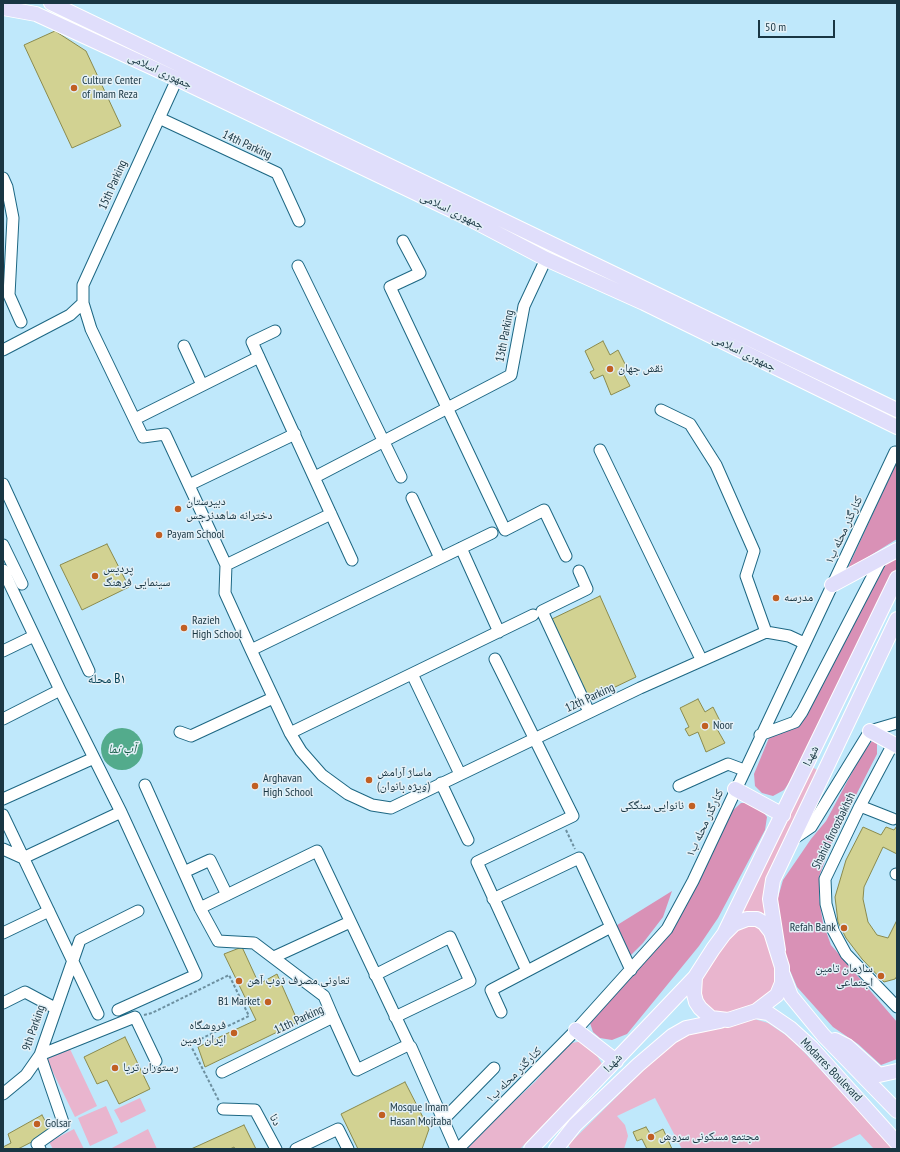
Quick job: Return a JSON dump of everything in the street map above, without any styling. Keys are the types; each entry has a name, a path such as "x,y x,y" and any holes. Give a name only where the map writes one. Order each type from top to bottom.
{"main road":[{"name":"جمهوری اسلامی","path":"51,3 546,259 644,303 897,427"},
{"name":"جمهوری اسلامی","path":"3,8 36,14 177,79 281,122 897,410"},
{"path":"832,585 897,550"},
{"name":"شهدا","path":"724,934 897,578"},
{"name":"شهدا","path":"778,950 770,890 778,866 897,619"},
{"path":"870,731 895,745"},
{"path":"735,789 783,815"},
{"path":"747,919 757,919 764,923 771,932 778,950 782,983 777,995 756,1011 728,1020 711,1018 700,1008 694,994 695,977 712,949 734,924 747,919"},
{"name":"Modarres Boulevard","path":"782,974 791,996 823,1035 897,1111"},
{"name":"شهدا","path":"531,1149 695,977"},
{"name":"Modarres Boulevard","path":"756,1011 768,1013 790,1028 812,1048 897,1143"},
{"name":"شهدا","path":"561,1146 575,1125 615,1086 672,1036 686,1028 728,1020"},
{"path":"576,1030 616,1060"},
{"path":"823,1035 847,1046 879,1075 897,1071"}],"street":[{"name":"15th Parking","path":"177,79 83,285 83,303 91,329 143,437 165,434 189,484"},
{"name":"14th Parking","path":"159,118 276,173 300,221"},
{"path":"3,178 7,187 13,218 9,295 21,322"},
{"path":"402,241 420,273 390,287 505,530 544,510 566,556"},
{"name":"13th Parking","path":"448,409 511,376 524,306 546,259"},
{"path":"298,266 385,441 401,477"},
{"path":"3,350 70,315 83,303"},
{"path":"275,331 252,342 352,560"},
{"path":"184,346 202,385"},
{"path":"135,419 259,357"},
{"path":"314,477 448,409"},
{"path":"661,410 690,424 716,465 754,551 746,576 766,632 789,636 804,643"},
{"path":"295,434 189,484 226,565 225,593 290,733 533,615"},
{"path":"600,450 701,659"},
{"name":"کنارگذر محله ب۱","path":"457,1149 576,1030 667,929 693,882 760,735 895,452"},
{"path":"3,484 89,671"},
{"path":"412,498 440,558"},
{"path":"226,565 331,514"},
{"path":"251,650 492,533"},
{"path":"3,545 22,584"},
{"path":"461,548 499,632"},
{"path":"760,735 795,722 802,712 882,558"},
{"path":"3,570 60,690 121,812 196,975 118,1010"},
{"path":"579,571 587,589 542,611 589,712"},
{"name":"12th Parking","path":"290,733 301,751 322,775 348,794 372,805 391,808 701,659 766,632"},
{"path":"3,651 34,636"},
{"path":"495,659 573,816 477,862 527,970"},
{"path":"412,674 460,774"},
{"path":"3,719 60,690"},
{"path":"180,732 191,736 273,698"},
{"path":"791,840 811,827 870,731 897,723"},
{"name":"Shahid firoozbakhsh","path":"895,745 860,806 825,879 826,904 833,930 846,954 896,1002"},
{"path":"3,799 94,758"},
{"path":"678,786 728,764 744,770"},
{"path":"441,783 468,840"},
{"path":"145,785 200,908 218,941 254,943 324,996 334,1017"},
{"path":"860,806 893,818"},
{"path":"3,849 23,858 121,812"},
{"path":"3,815 98,1014"},
{"path":"200,908 317,851 457,1149"},
{"path":"493,899 579,858 631,970"},
{"path":"184,872 210,860 226,895"},
{"path":"3,933 49,911"},
{"name":"9th Parking","path":"3,1094 26,1076 40,1056 55,1008 80,940 138,911"},
{"path":"274,958 350,922"},
{"path":"501,1012 491,990 611,927"},
{"path":"375,975 450,937 470,981 395,1017"},
{"path":"3,1003 25,992 55,1008"},
{"path":"40,1149 37,1144 64,1125 40,1056 135,1017 156,1061"},
{"name":"11th Parking","path":"222,1072 334,1017 357,1070 409,1046"},
{"path":"443,1120 494,1068"},
{"name":"دنا","path":"223,1109 255,1110 276,1149"},
{"path":"296,1149 338,1128 348,1149"}],"path":[{"path":"562,821 579,858"},
{"path":"152,1013 229,975 248,1016 190,1044 223,1109"}],"shaded area":[{"path":"897,461 897,539 847,570"},
{"path":"897,556 897,567 793,777 784,790 773,796 762,793 755,786 754,774 771,733 798,725 807,714 810,704 882,567"},
{"path":"872,741 877,744 877,754 830,846 819,877 819,898 823,923 831,945 897,1022 897,1059 881,1065 858,1044 833,1027 797,987 786,961 780,933 777,901 783,880 811,839 826,821 862,754"},
{"path":"812,767 819,771 780,851 769,918 761,912 750,912 739,915"},
{"path":"741,803 750,803 761,809 767,817 765,830 718,918 699,946 627,1034 612,1040 600,1038 593,1032 590,1023 597,1011 664,940 729,814"},
{"path":"672,891 663,917 643,943 629,957 614,927"},
{"path":"751,925 760,927 774,957 777,975 772,990 762,1001 734,1013 717,1013 706,1004 700,992 701,979 725,943 736,931"},
{"path":"751,1018 768,1023 787,1036 804,1052 894,1149 874,1149 860,1134 829,1149 682,1149 655,1098 617,1116 625,1125 628,1136 624,1149 571,1149 568,1145 663,1051 689,1032"},
{"path":"583,1041 593,1049 602,1064 520,1149 463,1149 536,1081 566,1044"},
{"path":"70,1049 97,1106 75,1117 46,1058"},
{"path":"140,1098 146,1111 121,1123 114,1110"},
{"path":"106,1106 118,1133 90,1146 78,1118"},
{"path":"74,1129 84,1149 53,1149 49,1142"},
{"path":"148,1129 157,1149 110,1149"}],"water":[{"name":"آب نما","path":"122,728 137,734 143,749 137,764 122,770 107,764 101,749 107,734"}],"building":[{"name":"Culture Center of Imam Reza","path":"55,31 86,51 121,126 72,148 24,45"},
{"name":"نقش جهان","path":"603,341 610,355 618,350 627,368 622,371 630,386 611,395 603,375 594,379 590,372 594,370 585,351"},
{"name":"پردیس سینمایی فرهنگ","path":"107,544 129,587 82,610 60,565"},
{"path":"600,596 636,677 588,700 552,619"},
{"name":"Noor","path":"698,699 705,712 713,707 722,725 717,729 725,743 706,752 698,732 689,736 685,729 689,727 680,708"},
{"path":"897,826 897,854 883,847 864,887 863,899 868,922 877,935 888,938 897,920 897,976 895,979 884,982 862,959 846,938 838,922 835,897 846,860 863,827 881,835 886,827 894,830"},
{"name":"B1 Market","path":"242,947 259,984 277,974 298,1022 205,1067 198,1047 256,1020 224,954"},
{"name":"رستوران تریا","path":"125,1037 150,1089 119,1104 107,1080 97,1084 84,1057"},
{"name":"Mosque Imam Hasan Mojtaba","path":"405,1082 429,1129 422,1149 358,1149 341,1114"},
{"name":"Golsar","path":"42,1115 51,1132 18,1149 3,1149 3,1147 11,1143 8,1134"},
{"path":"244,1125 256,1149 235,1149 234,1147 230,1149 191,1149"},
{"name":"مجتمع مسکونی سروش","path":"646,1127 651,1135 663,1129 672,1149 647,1149 642,1139 637,1141 633,1132"}],"place":[{"name":"Culture Center of Imam Reza","path":"74,88"},
{"name":"نقش جهان","path":"610,369"},
{"name":"دبیرستان دخترانه شاهدنرجس","path":"178,509"},
{"name":"Payam School","path":"159,535"},
{"name":"پردیس سینمایی فرهنگ","path":"95,576"},
{"name":"مدرسه","path":"776,598"},
{"name":"Razieh High School","path":"184,628"},
{"name":"Noor","path":"705,726"},
{"name":"ماساژ آرامش (ویژه بانوان)","path":"369,780"},
{"name":"Arghavan High School","path":"255,786"},
{"name":"نانوایی سنگکی","path":"692,806"},
{"name":"Refah Bank","path":"844,928"},
{"name":"سازمان تامین اجتماعی","path":"881,976"},
{"name":"تعاونی مصرف ذوب آهن","path":"239,981"},
{"name":"B1 Market","path":"268,1002"},
{"name":"فروشگاه ایران زمین","path":"234,1033"},
{"name":"رستوران تریا","path":"115,1068"},
{"name":"Mosque Imam Hasan Mojtaba","path":"382,1115"},
{"name":"Golsar","path":"37,1124"},
{"name":"مجتمع مسکونی سروش","path":"651,1137"}],"district":[{"name":"محله B۱","path":"107,679"}]}
